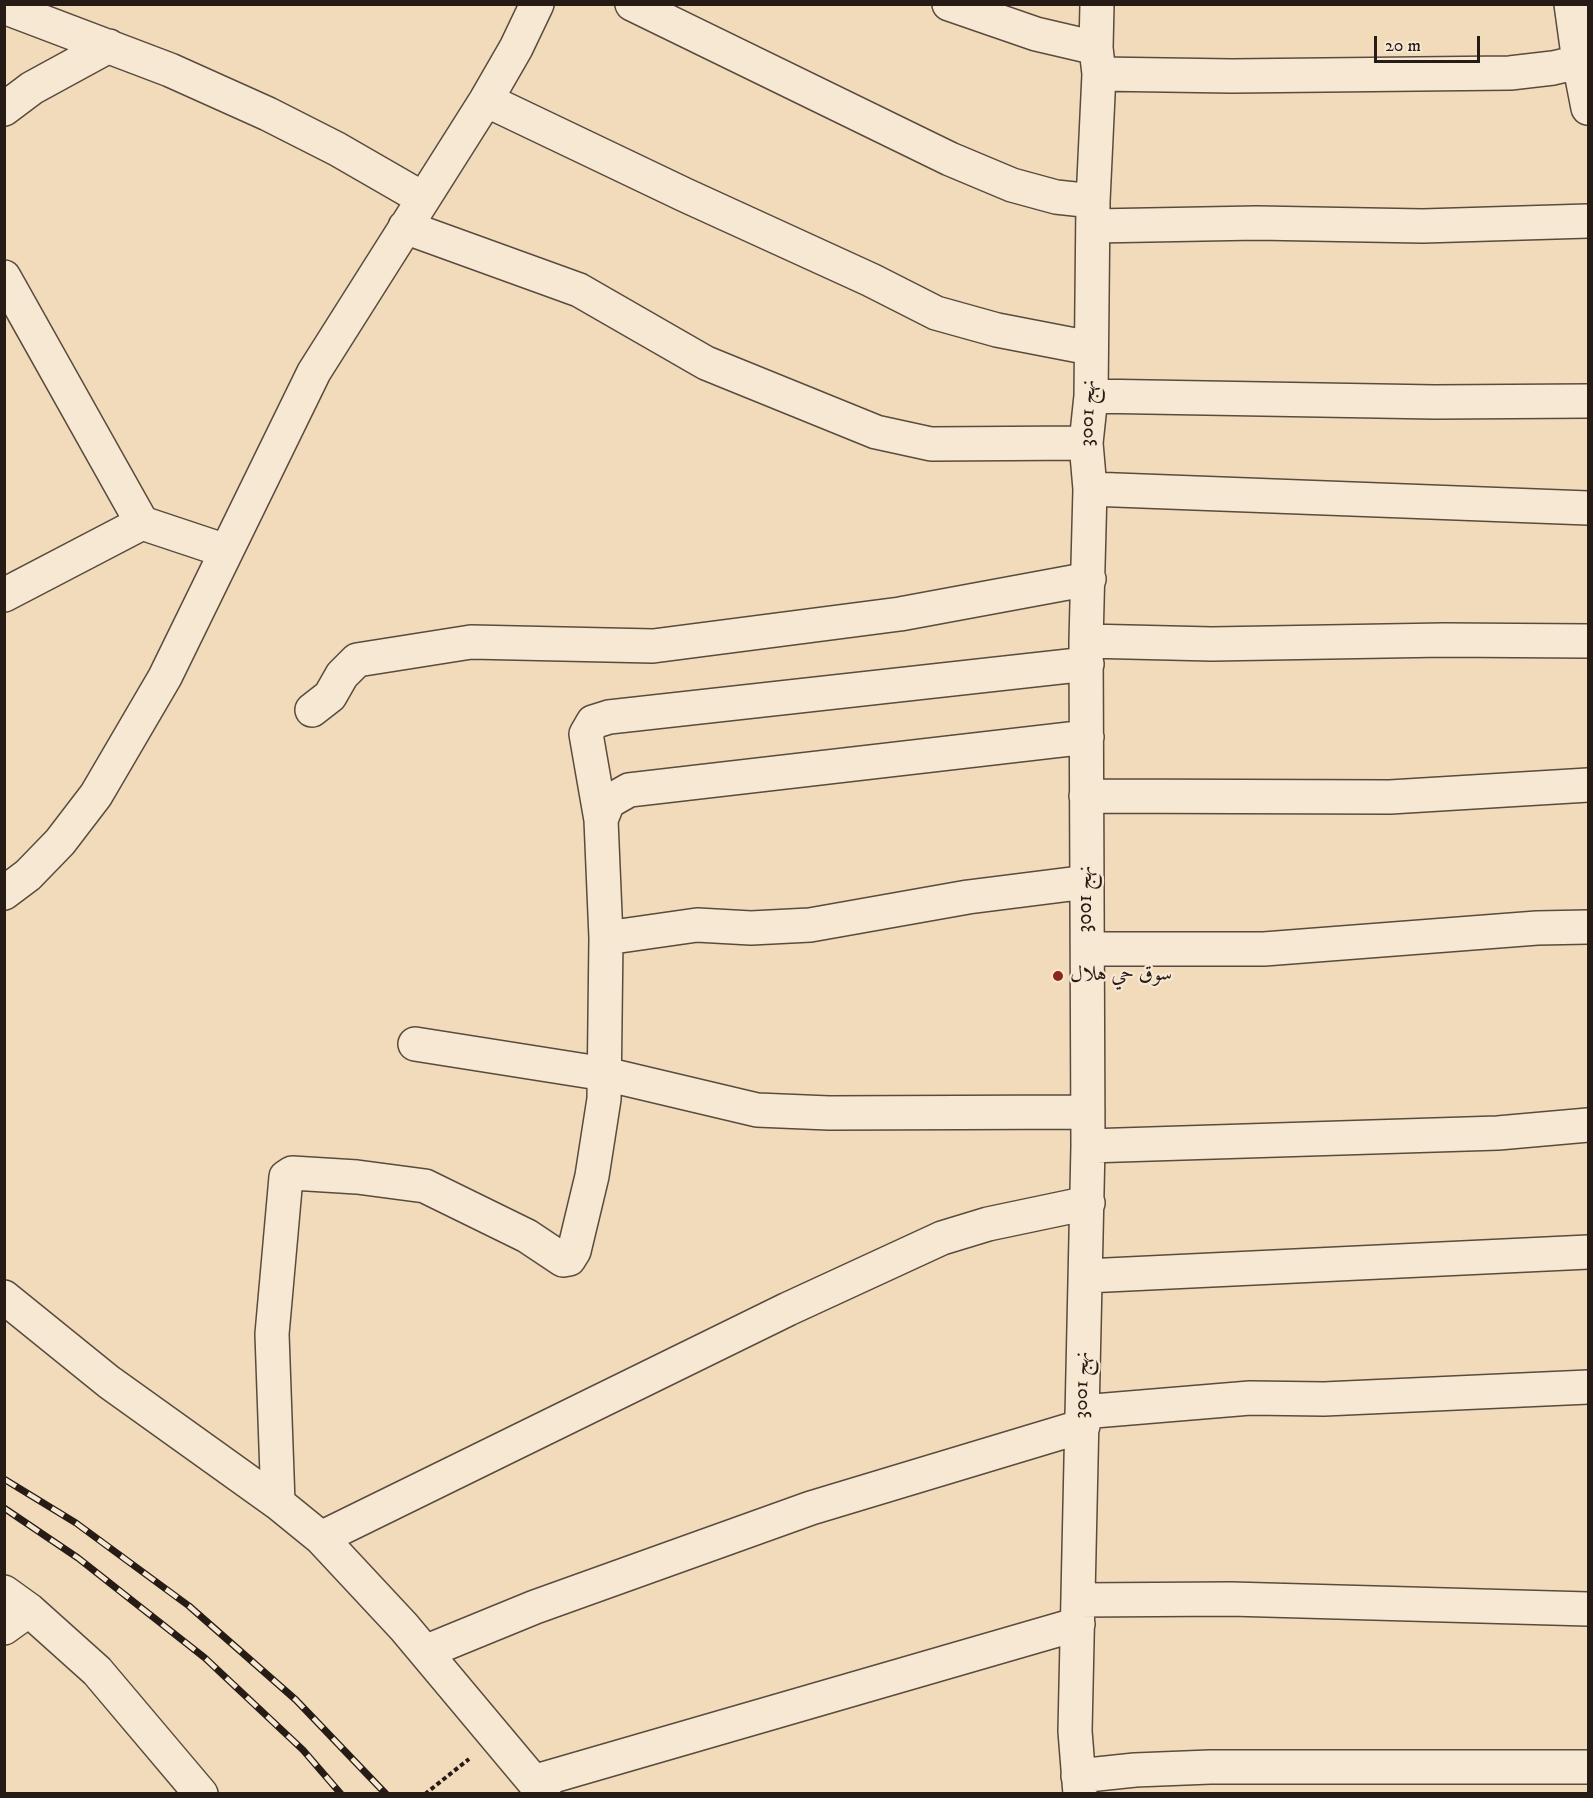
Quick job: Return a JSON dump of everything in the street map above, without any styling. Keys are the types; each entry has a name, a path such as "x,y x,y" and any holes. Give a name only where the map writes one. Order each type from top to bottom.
{"street":[{"path":"4,893 28,875 60,842 96,795 165,677 314,372 486,100 516,48 537,4"},
{"path":"632,4 950,159 1012,185 1056,197 1093,214 1257,223 1423,226 1588,221"},
{"path":"950,4 1036,34 1097,61 1232,76 1510,73 1581,48"},
{"name":"نهج 3001","path":"1079,1785 1075,1731 1089,1146 1086,653 1090,489 1086,443 1091,396 1097,4"},
{"path":"1571,4 1581,48 1588,108"},
{"path":"4,7 170,70 268,114 337,149 422,198"},
{"path":"4,109 32,88 109,46"},
{"path":"486,100 685,195 871,279 936,313 997,330 1090,348"},
{"path":"405,227 579,290 706,363 876,432 931,444 1086,443"},
{"path":"4,277 142,523 226,551"},
{"path":"1091,396 1436,402 1588,401"},
{"path":"1090,489 1588,508"},
{"path":"4,595 142,523"},
{"path":"312,710 330,696 342,675 357,660 471,642 653,646 900,614 1089,579"},
{"path":"278,1503 272,1394 272,1334 286,1177 292,1173 357,1177 426,1186 527,1236 563,1260 569,1259 574,1251 592,1176 601,1124 605,1074 606,938 601,820 586,734 593,722 609,717 1086,653 1212,644 1444,640 1588,641"},
{"path":"601,820 608,802 629,790 1087,737"},
{"path":"1086,796 1390,797 1588,784"},
{"path":"606,938 697,925 751,928 810,925 968,897 1087,882"},
{"path":"1088,949 1264,948 1537,928 1588,927"},
{"path":"415,1044 605,1074 757,1110 829,1113 1088,1112"},
{"path":"1089,1146 1498,1133 1588,1125"},
{"path":"321,1538 788,1309 942,1238 998,1221 1088,1203"},
{"path":"1086,1276 1588,1252"},
{"path":"4,1297 109,1382 278,1503 321,1538 425,1652 540,1787 1079,1612 1231,1599 1588,1609"},
{"path":"425,1652 535,1607 811,1508 1082,1419 1250,1398 1324,1399 1588,1387"},
{"path":"13,1610 97,1671 201,1794"},
{"path":"1079,1785 1135,1770 1210,1767 1573,1776"}],"path":[{"path":"424,1794 478,1752"}],"railway":[{"path":"4,1479 76,1523 189,1606 296,1700 386,1794"},
{"path":"4,1508 78,1558 205,1658 303,1750 341,1794"}],"place":[{"name":"سوق حي هلال","path":"1058,976"}]}
